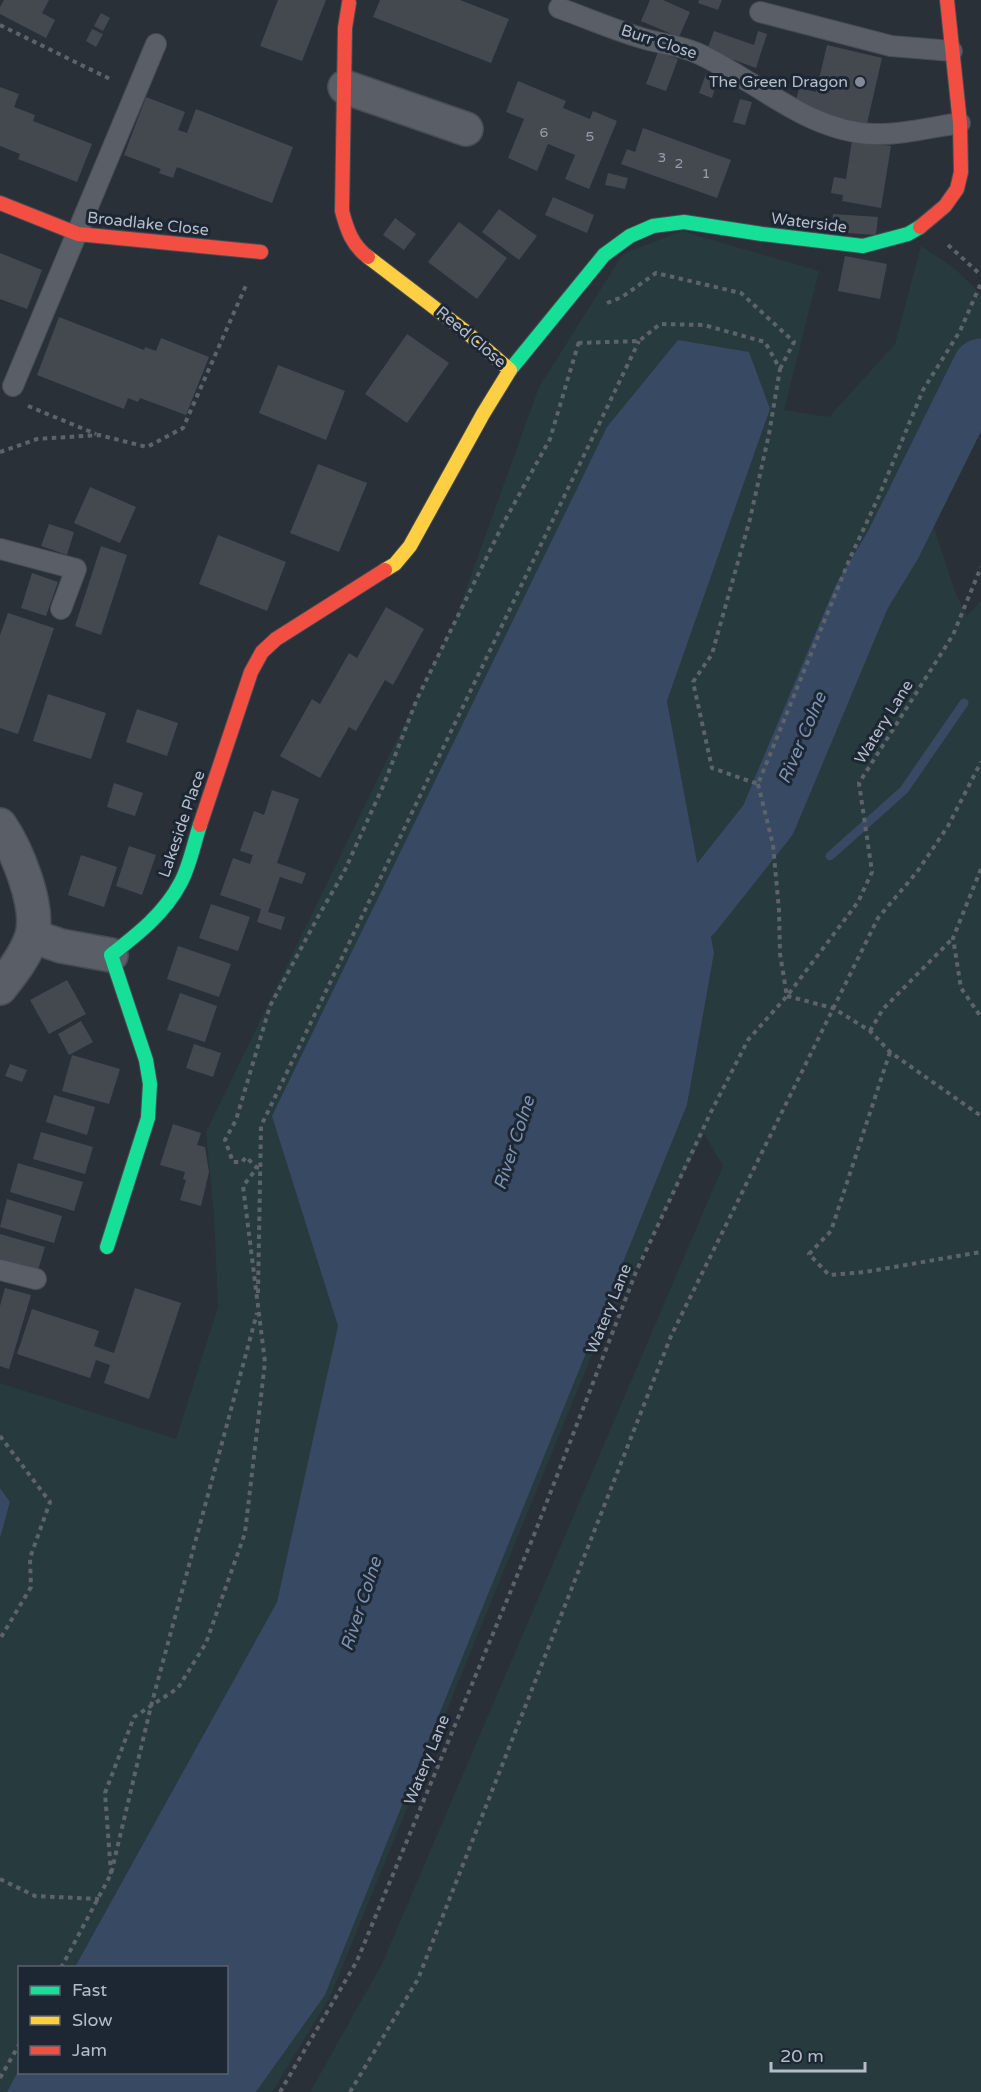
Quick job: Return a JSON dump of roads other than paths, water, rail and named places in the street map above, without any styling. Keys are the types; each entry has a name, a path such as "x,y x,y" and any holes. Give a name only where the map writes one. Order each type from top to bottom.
{"street":[{"name":"Waterside","path":"510,370 604,255 630,236 653,226 684,222 863,246 908,234 926,223 945,206 957,189 961,172 960,123 947,0"},
{"name":"Reed Close","path":"276,639 395,564 410,546 510,370 465,331 358,249 348,233 342,211 345,28 349,3"},
{"path":"345,87 466,129"},
{"name":"Broadlake Close","path":"0,203 78,234 261,252"},
{"name":"Lakeside Place","path":"111,955 156,917 170,901 182,880 251,672 262,652 276,639"},
{"path":"0,825 18,855 32,910 32,936 14,970 0,988"},
{"path":"32,936 61,946 111,955 146,1060 150,1084 148,1118 107,1247"}],"lane":[{"name":"Burr Close","path":"559,8 644,39 682,47 719,63 758,89 814,120 873,134 960,123"},
{"path":"760,12 891,46 952,51"},
{"path":"13,386 156,44"},
{"path":"0,549 76,569 62,609"},
{"path":"0,1270 36,1279"}],"water":[{"path":"678,340 749,352 770,409 667,701 714,953 687,1105 325,1995 256,2092 7,2092 18,2071 18,2074 228,2074 228,1966 76,1966 277,1602 338,1326 272,1116 607,427"},
{"path":"0,1488 10,1502 0,1538"}],"waterway":[{"name":"River Colne","path":"651,959 695,912 768,820 862,596 893,545 981,367"},
{"path":"830,856 904,790 964,703"}],"place":[{"name":"The Green Dragon","path":"860,82"}]}
